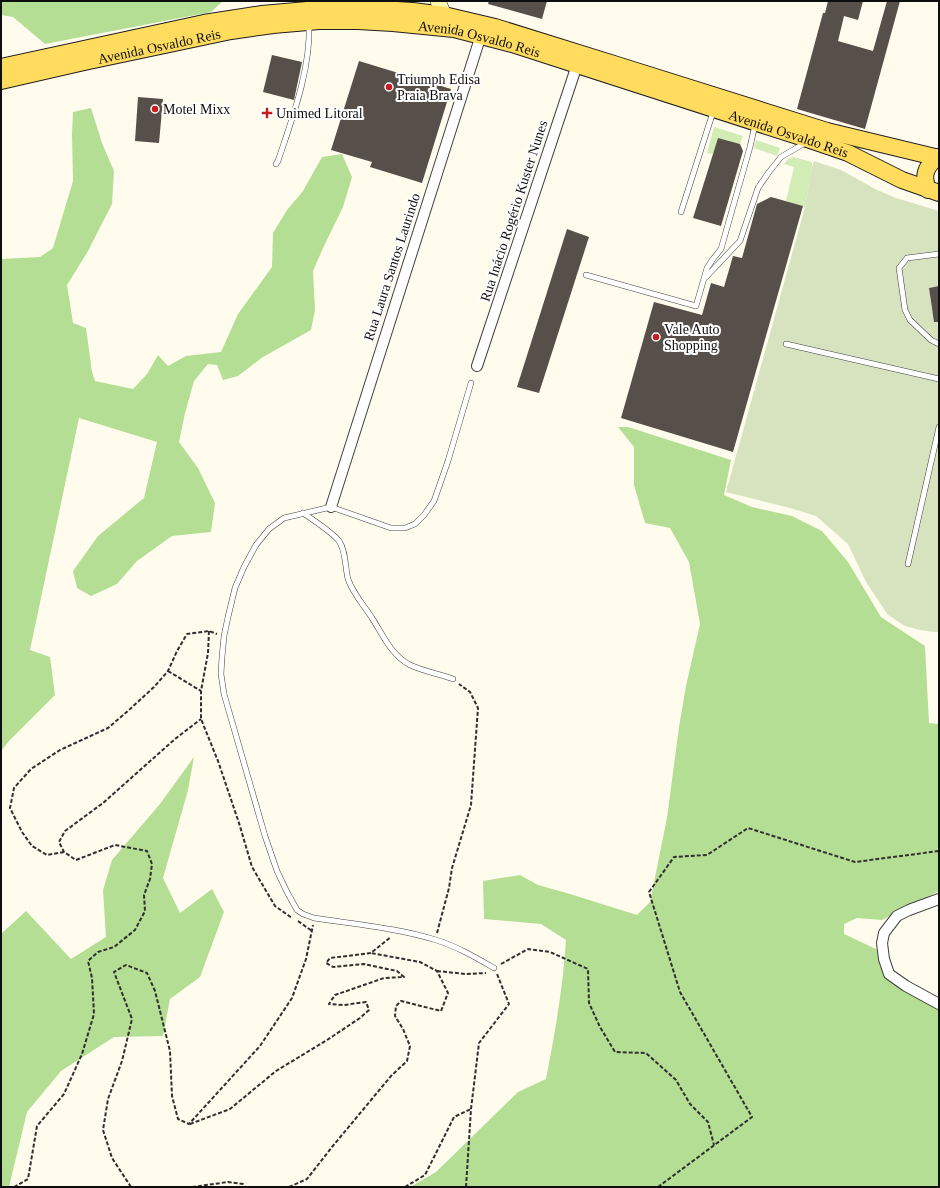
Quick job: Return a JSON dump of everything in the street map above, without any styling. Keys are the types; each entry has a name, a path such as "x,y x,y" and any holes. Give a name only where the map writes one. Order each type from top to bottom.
{"main road":[{"path":"380,9 394,1"},
{"name":"Avenida Osvaldo Reis","path":"1,67 204,23 246,16 295,10 330,8 380,9 418,13 454,29 512,44 848,153 902,180 934,191"},
{"name":"Avenida Osvaldo Reis","path":"1,81 231,31 309,22 358,21 418,13 441,8 468,20 617,64 827,132 938,157"},
{"path":"934,191 925,183 925,176 927,168 938,157"}],"street":[{"name":"Rua Laura Santos Laurindo","path":"331,507 481,35"},
{"name":"Rua Inácio Rogério Kuster Nunes","path":"477,366 577,65"},
{"path":"939,899 897,916 884,933 882,943 884,959 889,974 906,986 939,1004"}],"lane":[{"path":"276,164 297,104 308,53 310,34 309,22"},
{"path":"681,212 714,109"},
{"path":"586,275 696,306 707,268 721,249 756,122"},
{"path":"704,279 740,241 758,188 769,172 782,157 810,140"},
{"path":"717,254 724,257"},
{"path":"939,254 907,258 899,268 905,310 910,320 931,340 939,344"},
{"path":"786,344 939,379"},
{"path":"471,383 448,462 434,501 424,515 415,524 404,528 391,528 331,507 284,518 269,529 256,545 235,588 224,636 221,674 224,694 265,836 277,871 297,910 314,918 398,931 435,940 459,949 494,968"},
{"path":"908,564 939,427"},
{"path":"303,513 334,536 339,542 352,589 373,618 392,650 409,664 453,679"}],"path":[{"path":"64,852 47,855 32,846 22,832 10,808 14,788 31,769 60,750 108,728 154,687 168,671 176,651 187,634 208,631 224,636"},
{"path":"208,631 208,653 201,691 201,718 218,761 252,867 275,906 312,931"},
{"path":"168,671 201,691"},
{"path":"435,940 449,888 452,868 471,805 478,708 470,692 453,679"},
{"path":"14,1187 28,1179 38,1126 64,1094 82,1054 94,1014 92,978 88,961 98,952 114,947 135,930 145,911 144,895 150,880 152,864 147,851 115,846 76,860 64,852 60,842 65,831 103,803 201,718"},
{"path":"658,1187 752,1117 680,992 651,900 649,892 674,857 707,855 748,828 854,862 939,851"},
{"path":"189,1124 260,1046 292,998 306,959 314,918"},
{"path":"371,953 398,931"},
{"path":"132,1187 112,1158 103,1130 108,1099 122,1061 132,1019 114,972 126,965 147,973 155,991 170,1051 172,1096 178,1120 189,1124 230,1109 276,1071 327,1040 360,1018 369,1010 366,1002 344,1005 329,1004 335,995 384,978 404,977 397,971 364,964 333,967 326,962 330,958 371,953 420,962 438,971 466,974 486,973 528,949 550,952 588,969 589,1003 600,1027 616,1052 646,1053 676,1080 690,1104 708,1122 714,1145"},
{"path":"466,1187 471,1109 479,1043 509,1004 494,968"},
{"path":"290,1187 307,1179 391,1076 407,1061 410,1046 403,1029 395,1016 396,1006 401,1001 441,1012 448,994 438,971"},
{"path":"405,1187 425,1175 454,1117 471,1109"},
{"path":"192,1187 228,1182 243,1184 245,1187"}],"green space":[{"path":"1,1 223,1 211,12 45,44 13,17 1,15"},
{"path":"91,108 102,143 114,171 112,204 88,251 67,285 73,323 86,328 92,372 95,381 133,389 147,374 158,355 168,366 186,356 221,352 238,314 272,267 273,233 287,210 303,191 322,157 342,154 352,177 343,207 313,271 315,310 311,330 263,357 238,376 223,380 217,365 208,364 194,381 179,442 198,468 215,503 211,532 172,536 137,561 117,584 91,596 77,588 73,571 98,536 144,498 157,442 79,418 30,650 50,657 55,695 1,751 1,259 40,257 53,248 73,181 73,112"},
{"path":"714,127 743,136 740,144 718,138 713,154 707,153"},
{"path":"756,140 780,148 777,156 754,148"},
{"path":"793,157 812,162 805,207 786,201 794,167 784,164 788,159"},
{"path":"814,161 841,170 877,190 896,198 939,211 939,286 929,288 932,312 939,319 939,632 920,630 905,626 888,615 866,582 848,544 816,516 726,492 805,207"},
{"path":"618,427 628,427 731,460 724,495 752,507 792,516 822,531 848,562 881,617 925,646 929,723 939,724 939,891 882,920 857,918 844,924 844,934 878,950 891,982 939,1007 939,1187 410,1187 436,1172 518,1092 546,1079 558,1010 566,940 541,924 484,919 483,881 520,875 538,885 637,915 650,902 667,818 686,686 700,624 689,562 670,528 645,523 634,485 634,447"},
{"path":"194,757 188,790 163,878 180,913 212,889 224,912 200,977 170,999 163,1036 114,1037 61,1071 27,1112 9,1187 1,1187 1,934 26,911 71,959 106,937 103,890 112,860 160,804"}],"building":[{"path":"489,1 547,1 542,19 488,4"},
{"path":"828,1 863,1 858,20 844,16 838,41 873,51 887,1 900,1 865,129 797,109 823,13 825,13"},
{"path":"272,55 302,62 294,100 263,92"},
{"path":"359,61 451,89 422,183 370,167 372,162 331,150"},
{"path":"138,97 163,99 159,143 135,141"},
{"path":"718,138 740,144 743,151 721,226 693,218"},
{"path":"771,197 803,206 733,452 621,418 654,302 702,315 711,283 724,287 733,256 742,258 757,204"},
{"path":"567,229 589,237 539,393 517,387"},
{"path":"939,286 939,322 934,322 929,288"}],"place":[{"name":"Triumph Edisa Praia Brava","path":"389,87"},
{"name":"Motel Mixx","path":"155,109"},
{"name":"Unimed Litoral","path":"267,113"},
{"name":"Vale Auto Shopping","path":"656,337"}]}
